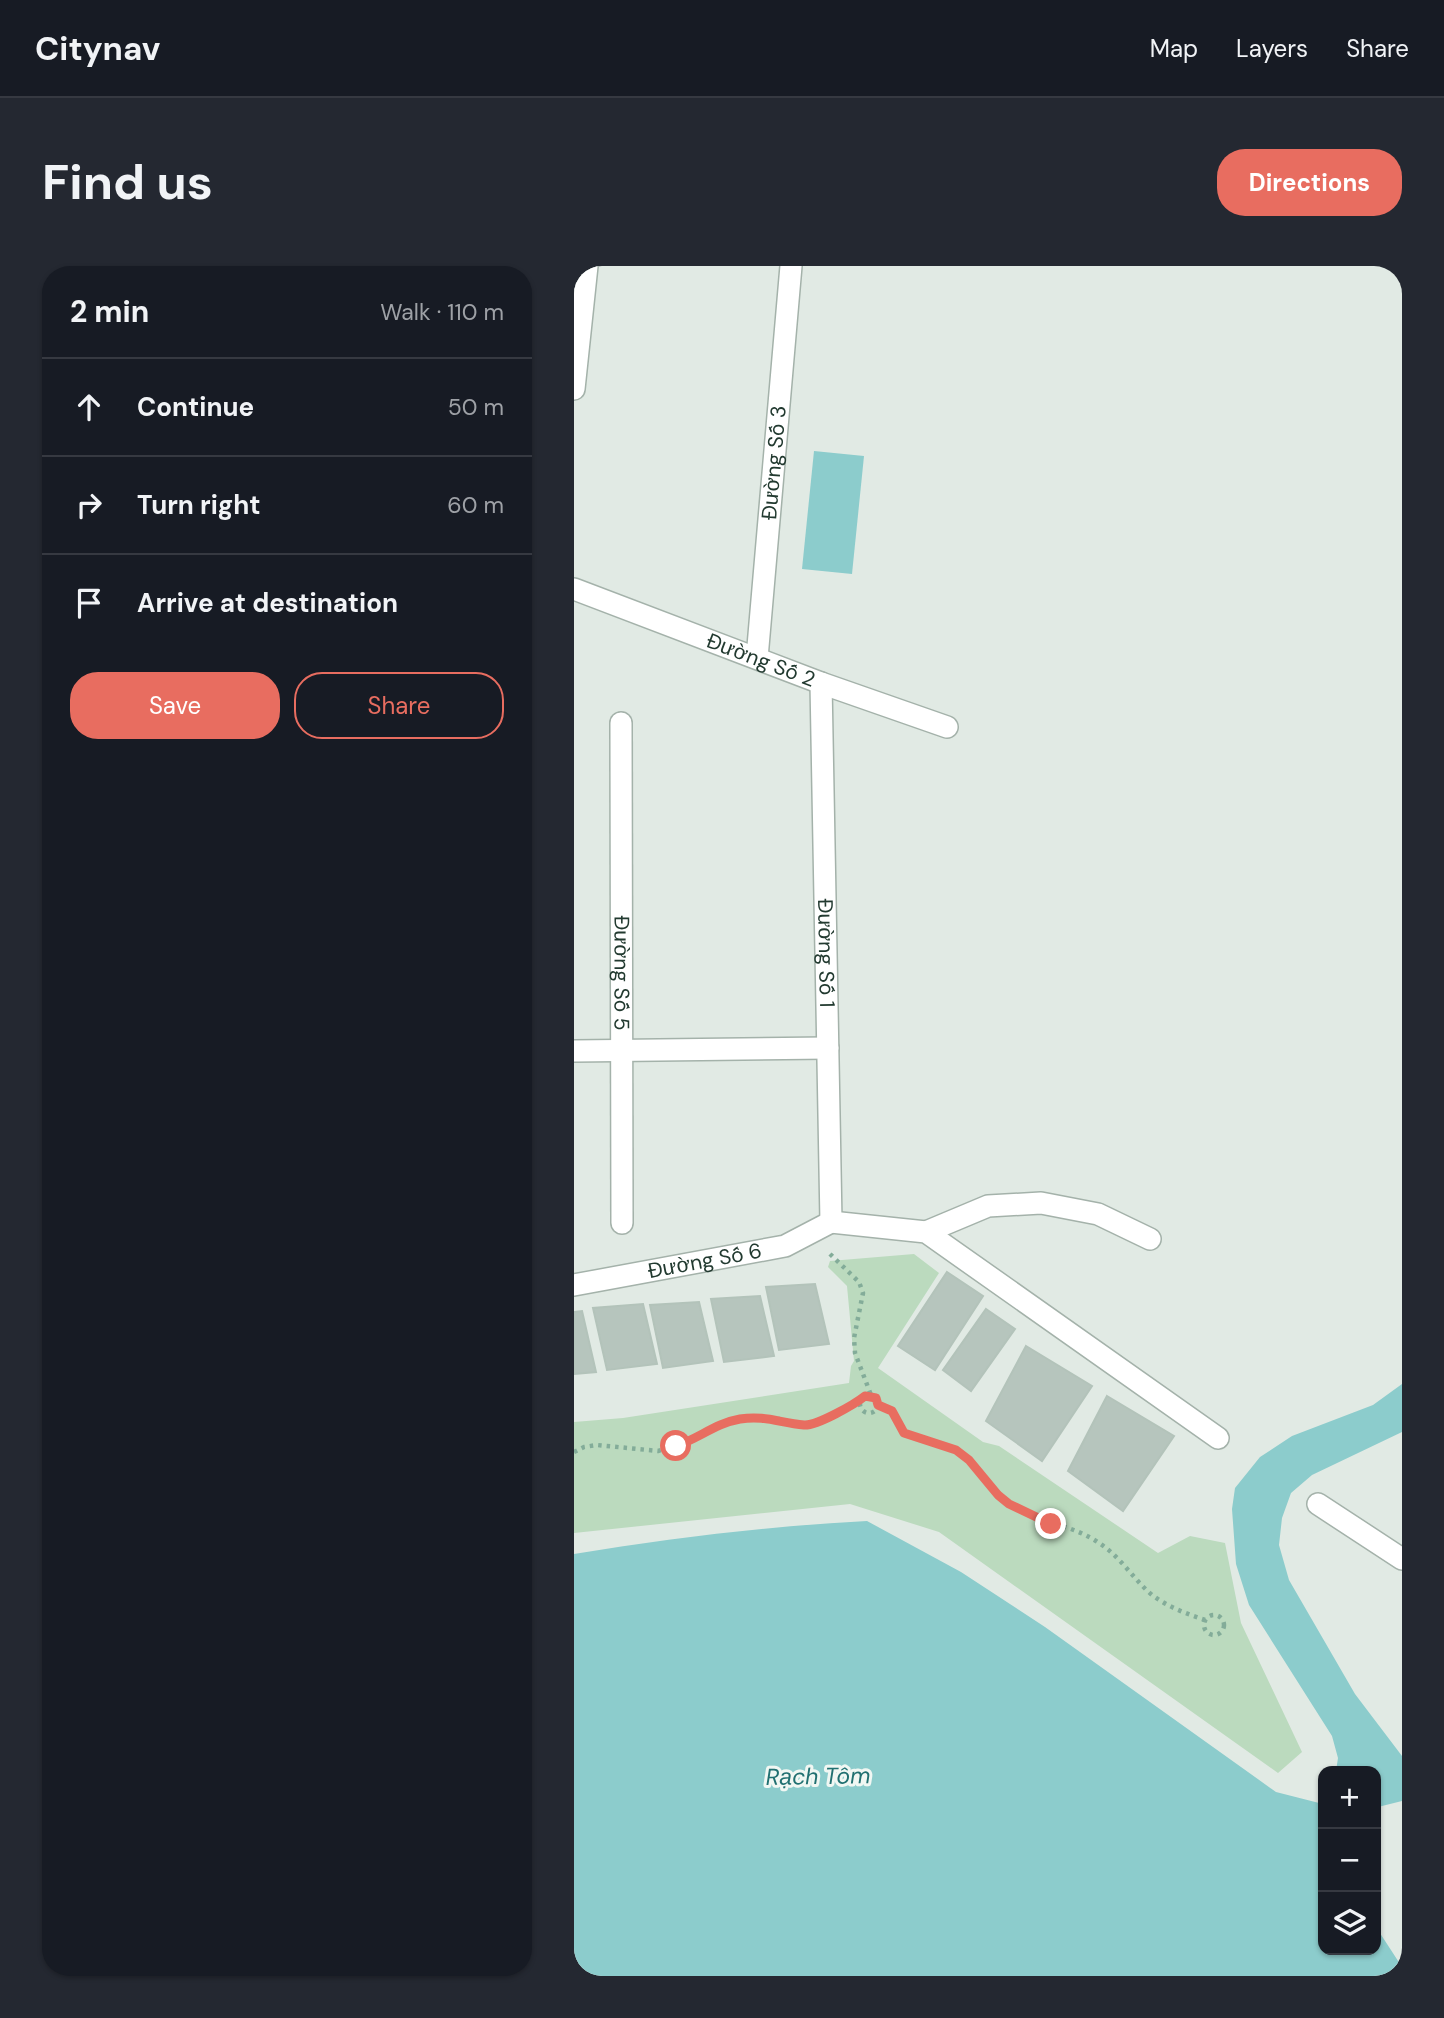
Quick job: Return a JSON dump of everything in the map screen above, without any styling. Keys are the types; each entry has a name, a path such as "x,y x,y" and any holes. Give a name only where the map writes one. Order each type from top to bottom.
{"street":[{"path":"574,389 587,266"},
{"name":"Đường Số 3","path":"757,658 790,266"},
{"name":"Đường Số 2","path":"574,589 821,683 947,727"},
{"name":"Đường Số 1","path":"821,683 831,1222"},
{"name":"Đường Số 5","path":"621,723 622,1223"},
{"path":"574,1051 828,1048"},
{"path":"831,1222 926,1232 988,1206 1041,1203 1098,1213 1150,1239"},
{"name":"Đường Số 6","path":"574,1285 785,1247 831,1222"},
{"path":"926,1232 1218,1438"},
{"path":"1318,1504 1402,1559"}],"path":[{"path":"831,1254 859,1282 863,1293 854,1338 855,1353 871,1395 876,1398 878,1405 874,1411 868,1413 862,1411 860,1402"},
{"path":"574,1452 597,1445 658,1451 695,1440 711,1429 741,1419 775,1418 807,1426 871,1395"},
{"path":"878,1405 892,1411 904,1433 956,1450 969,1460 1009,1504 1031,1516 1096,1541 1113,1553 1151,1594 1182,1612 1205,1620"},
{"path":"1212,1615 1218,1615 1225,1623 1224,1630 1219,1634 1209,1634 1205,1629 1205,1620 1212,1615"}],"green space":[{"path":"914,1254 939,1273 878,1368 983,1442 999,1446 1158,1553 1190,1536 1225,1543 1241,1623 1302,1752 1278,1773 939,1532 850,1504 574,1533 574,1422 623,1418 849,1383 854,1361 847,1286 828,1267 830,1261"}],"water":[{"path":"814,451 864,456 852,574 802,569"},
{"path":"1402,1384 1402,1432 1312,1475 1291,1493 1282,1518 1279,1545 1289,1580 1355,1694 1402,1756 1402,1801 1381,1806 1381,1766 1337,1766 1338,1758 1332,1736 1249,1605 1236,1564 1232,1509 1235,1488 1260,1457 1292,1436 1373,1405"},
{"name":"Rạch Tôm","path":"867,1521 961,1572 1045,1627 1276,1792 1318,1803 1318,1955 1381,1955 1381,1935 1402,1967 1402,1976 574,1976 574,1554 720,1533"}],"building":[{"path":"947,1272 983,1296 935,1370 898,1346"},
{"path":"815,1284 829,1344 779,1350 766,1287"},
{"path":"760,1296 774,1356 724,1362 711,1299"},
{"path":"699,1302 713,1361 663,1368 650,1305"},
{"path":"643,1304 657,1364 607,1370 593,1308"},
{"path":"986,1309 1015,1329 971,1391 943,1370"},
{"path":"582,1311 596,1372 574,1374 574,1312"},
{"path":"1026,1346 1092,1386 1042,1461 986,1421"},
{"path":"1107,1396 1174,1436 1123,1511 1068,1471"}],"route":[{"path":"676,1446 695,1440 711,1429 741,1419 775,1418 807,1426 815,1424 871,1395 876,1398 878,1405 892,1411 904,1433 956,1450 969,1460 1009,1504 1051,1524"}]}
